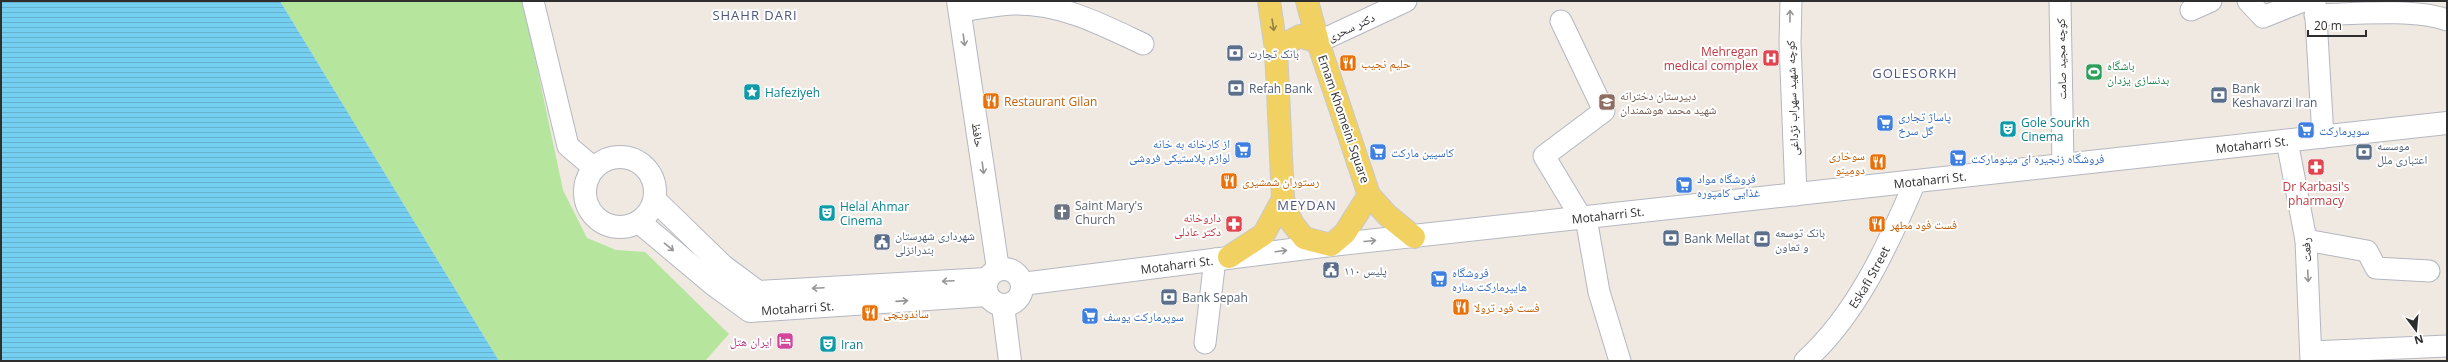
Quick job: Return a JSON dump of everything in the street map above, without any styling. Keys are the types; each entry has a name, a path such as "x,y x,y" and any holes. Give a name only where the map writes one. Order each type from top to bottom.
{"main road":[{"path":"1269,1 1276,49 1283,199 1292,223 1304,238 1331,244"},
{"path":"1307,1 1318,42"},
{"name":"Emam Khomeini Square","path":"1276,49 1300,36 1318,42 1369,195 1345,233 1331,244"},
{"path":"1369,195 1388,215 1414,237"},
{"path":"1222,258 1264,234 1283,199"}],"street":[{"path":"533,1 568,146 594,168"},
{"name":"دکتر سحری","path":"1318,42 1406,1"},
{"name":"کوچه شهید سهراب نژداغی","path":"1791,1 1790,43 1796,195"},
{"name":"کوچه مجید صامت","path":"2060,1 2063,165"},
{"path":"2191,10 2211,1"},
{"path":"2248,1 2262,17 2311,6 2439,17 2447,20"},
{"path":"959,6 1015,4 1064,10 1108,27 1143,44"},
{"name":"حافظ","path":"959,6 994,287 1010,361"},
{"path":"2311,6 2323,137"},
{"path":"1560,21 1604,111 1544,156 1584,219 1599,292 1620,361"},
{"name":"Motaharri St.","path":"1022,284 1331,244 1584,219 2447,123"},
{"name":"رفعت","path":"2287,141 2306,240 2311,356"},
{"path":"618,157 636,161 650,173 655,190 655,200 649,212 639,222 622,228 612,227 596,219 590,212 585,198 585,185 594,168 600,162 618,157"},
{"name":"Eskafi Street","path":"1805,361 1825,343 1859,294 1895,229 1914,182"},
{"name":"Motaharri St.","path":"655,200 723,266 758,292 994,287"},
{"name":"Motaharri St.","path":"639,222 713,284 750,311 994,287"},
{"path":"2306,240 2367,250 2376,268 2429,271"},
{"path":"1205,343 1222,258"},
{"path":"1013,271 1022,284 1022,292 1018,299 1011,304 994,287 1013,271"},
{"path":"2311,356 2447,346"}],"green space":[{"path":"280,1 523,1 563,190 587,238 616,250 645,252 729,334 705,361 499,361"}],"water":[{"path":"1,1 280,1 499,361 1,361"}],"place":[{"name":"بانک تجارت","path":"1235,53"},
{"name":"Mehregan medical complex","path":"1771,58"},
{"name":"حلیم نجیب","path":"1348,63"},
{"name":"باشگاه بدنسازی یزدان","path":"2094,72"},
{"name":"Refah Bank","path":"1236,88"},
{"name":"Hafeziyeh","path":"752,92"},
{"name":"Bank Keshavarzi Iran","path":"2219,95"},
{"name":"Restaurant Gilan","path":"991,101"},
{"name":"دبیرستان دخترانه شهید محمد هوشمندان","path":"1607,102"},
{"name":"پاساژ تجاری گل سرخ","path":"1885,123"},
{"name":"Gole Sourkh Cinema","path":"2008,129"},
{"name":"سوپرمارکت","path":"2306,130"},
{"name":"از کارخانه به خانه لوازم پلاستیکی فروشی","path":"1243,150"},
{"name":"کاسپین مارکت","path":"1378,152"},
{"name":"موسسه اعتباری ملل","path":"2364,152"},
{"name":"فروشگاه زنجیره ای مینومارکت","path":"1958,158"},
{"name":"سوخاری دومینو","path":"1878,162"},
{"name":"Dr Karbasi's pharmacy","path":"2316,167"},
{"name":"رستوران شمشیری","path":"1229,181"},
{"name":"فروشگاه مواد غذایی کامپوره","path":"1684,185"},
{"name":"Saint Mary's Church","path":"1062,212"},
{"name":"Helal Ahmar Cinema","path":"827,213"},
{"name":"داروخانه دکتر عادلی","path":"1234,224"},
{"name":"فست فود مطهر","path":"1877,224"},
{"name":"Bank Mellat","path":"1671,238"},
{"name":"بانک توسعه و تعاون","path":"1762,239"},
{"name":"شهرداری شهرستان بندرانزلی","path":"882,242"},
{"name":"پلیس ۱۱۰","path":"1331,270"},
{"name":"فروشگاه هایپرمارکت مناره","path":"1439,279"},
{"name":"Bank Sepah","path":"1169,297"},
{"name":"فست فود ترولا","path":"1461,307"},
{"name":"ساندویچی","path":"870,313"},
{"name":"سوپرمارکت یوسف","path":"1090,316"},
{"name":"ایران هتل","path":"785,341"},
{"name":"Iran","path":"828,344"}],"district":[{"name":"SHAHR DARI","path":"755,15"},
{"name":"GOLESORKH","path":"1915,73"},
{"name":"MEYDAN","path":"1307,205"}]}
